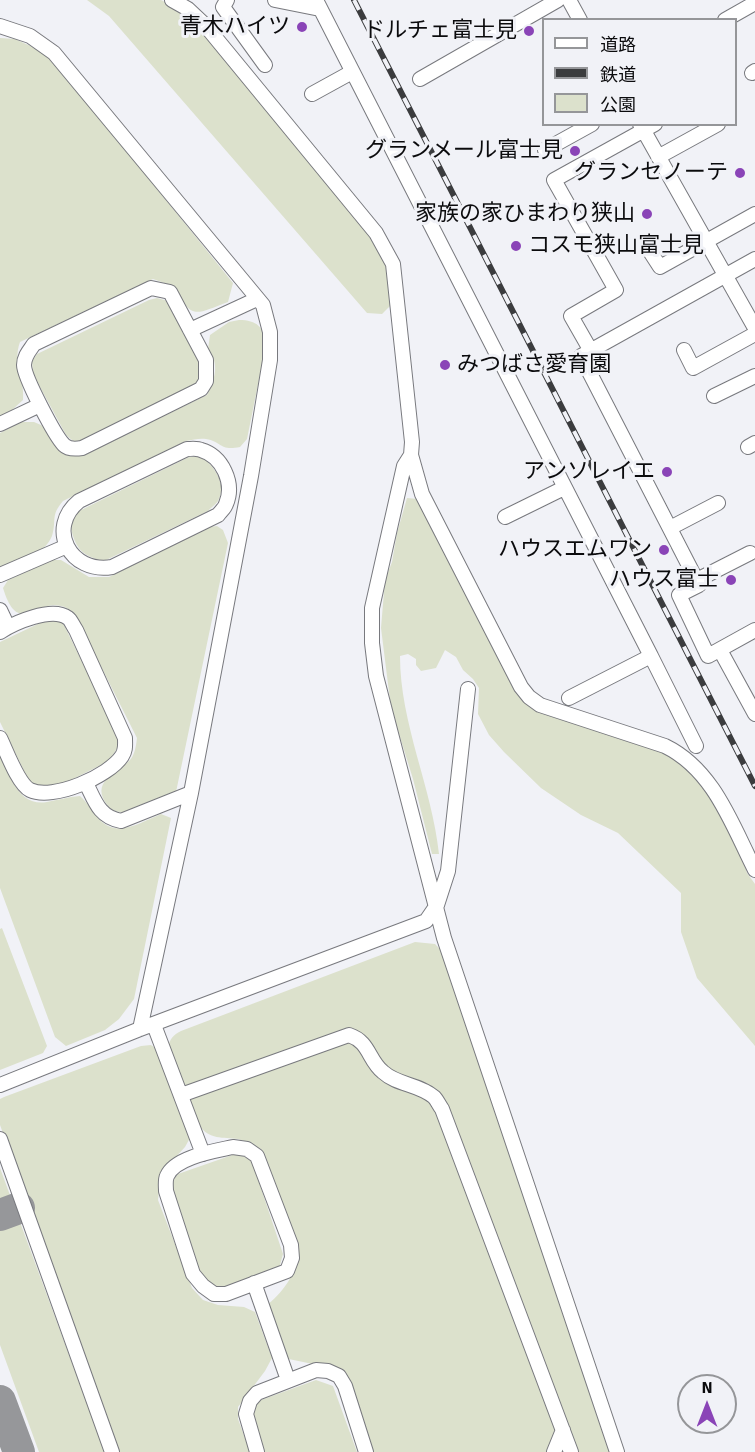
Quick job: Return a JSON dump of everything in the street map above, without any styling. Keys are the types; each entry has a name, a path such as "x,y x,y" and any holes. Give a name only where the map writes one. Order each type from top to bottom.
{"street":[{"path":"172,0 188,9 205,25 376,233 384,246 393,264 412,442 411,455 422,494 521,687 540,705 665,746 679,753 711,785 755,870"},
{"path":"227,0 223,7 265,65"},
{"path":"275,0 318,4 696,746"},
{"path":"420,79 558,0"},
{"path":"569,0 579,18"},
{"path":"729,18 755,3"},
{"path":"0,26 30,36 54,53 257,299 262,306 270,332 270,360 251,476 147,1027 181,1095 203,1154"},
{"path":"312,94 352,72"},
{"path":"545,150 588,126"},
{"path":"658,157 714,126"},
{"path":"591,351 571,316 616,290 554,180 646,127 658,157 755,328"},
{"path":"649,250 660,267 755,214"},
{"path":"755,259 581,356 697,580 699,585 679,596 708,656 755,630"},
{"path":"152,288 170,292 190,330 206,360 206,381 201,389 82,448 74,449 64,445 40,405 24,366 26,354 34,344 152,288"},
{"path":"190,330 257,299"},
{"path":"684,350 693,368 755,334"},
{"path":"714,396 755,376"},
{"path":"0,424 40,405"},
{"path":"187,449 200,449 211,454 227,473 229,491 226,504 218,515 112,567 100,569 77,560 66,546 65,519 69,509 187,449"},
{"path":"411,455 404,466 372,608 372,644 376,676 444,938 617,1452"},
{"path":"229,491 251,476"},
{"path":"505,517 564,488"},
{"path":"670,528 718,503"},
{"path":"0,575 66,546"},
{"path":"697,580 750,553"},
{"path":"0,610 4,630 41,615 56,614 67,618 76,630 125,738 125,750 121,758 86,783 56,793 42,793 28,789 19,777 0,738"},
{"path":"720,650 750,693 755,713"},
{"path":"569,698 651,656"},
{"path":"0,1085 426,921 436,905 448,871 468,689"},
{"path":"86,783 100,809 109,819 121,821 191,793"},
{"path":"181,1095 349,1035 358,1038 380,1070 393,1080 433,1097 442,1109 571,1452"},
{"path":"0,1138 112,1452"},
{"path":"233,1147 247,1149 256,1156 291,1245 292,1258 286,1271 226,1294 214,1294 193,1274 166,1191 166,1177 176,1166 203,1154 233,1147"},
{"path":"254,1283 288,1380"},
{"path":"257,1452 246,1414 250,1401 257,1393 316,1370 328,1371 339,1376 345,1386 366,1452"},
{"path":"554,1452 563,1430"}],"green space":[{"path":"87,0 161,0 187,13 371,234 388,266 391,305 382,314 367,313 109,16"},
{"path":"0,38 15,39 48,54 233,283 228,302 195,312 185,305 173,286 153,279 20,342 17,357 23,400 12,410 0,416"},
{"path":"157,298 168,301 201,364 201,376 197,383 82,441 73,441 66,435 33,374 32,361 37,354"},
{"path":"239,320 255,323 261,329 266,345 247,439 240,447 228,448 206,439 186,441 63,501 55,514 52,536 48,543 30,557 0,568 0,433 21,422 34,422 51,434 59,450 69,455 81,456 207,395 215,372 214,360 208,349 210,335 229,322"},
{"path":"200,456 214,469 220,481 221,495 208,511 104,561 80,550 70,524 77,512 189,457"},
{"path":"407,498 429,500 440,513 449,537 521,687 551,709 686,759 737,835 747,873 755,884 755,1046 697,978 681,932 681,893 618,833 581,815 541,788 504,752 489,735 478,714 479,688 463,670 456,657 445,650 436,668 421,671 416,665 416,659 408,654 400,656 405,706 430,804 439,854 432,854 413,779 391,708 381,628 385,580 392,562"},
{"path":"217,526 223,530 228,543 176,792 141,808 122,812 114,811 108,806 101,791 107,779 130,760 137,738 74,613 63,606 52,606 21,614 15,611 9,603 3,588 8,580 52,560 61,560 89,577 109,577 209,527"},
{"path":"51,620 59,621 64,625 120,739 109,761 57,787 39,789 29,781 0,722 0,642"},
{"path":"0,754 16,788 29,800 47,802 80,796 99,819 113,828 129,827 161,814 171,818 134,999 119,1019 105,1030 66,1046 55,1037 0,888"},
{"path":"2,928 47,1046 43,1053 0,1070 0,929"},
{"path":"415,942 435,944 442,951 622,1452 370,1452 342,1374 327,1367 284,1358 265,1307 287,1283 294,1268 297,1252 261,1149 238,1139 222,1138 203,1130 168,1047 171,1039 181,1031"},
{"path":"151,1045 160,1051 190,1138 185,1147 161,1173 158,1200 192,1288 203,1300 218,1305 244,1307 255,1312 272,1358 238,1407 238,1419 250,1452 119,1452 0,1125 0,1099 141,1046"},
{"path":"238,1153 252,1161 283,1254 276,1270 221,1290 213,1288 202,1277 170,1189 172,1181 178,1174"},
{"path":"0,1168 105,1452 39,1452 0,1345"},
{"path":"316,1380 333,1386 357,1452 264,1452 254,1424 253,1411 256,1405 261,1400"}],"taxiway":[{"path":"0,1215 19,1208"},
{"path":"0,1401 19,1452"}],"railway":[{"path":"354,0 755,786"}],"place":[{"name":"青木ハイツ","path":"302,27"},
{"name":"ドルチェ富士見","path":"529,31"},
{"name":"グランメール富士見","path":"575,151"},
{"name":"グランセノーテ","path":"740,173"},
{"name":"家族の家ひまわり狭山","path":"647,214"},
{"name":"コスモ狭山富士見","path":"516,246"},
{"name":"みつばさ愛育園","path":"445,365"},
{"name":"アンソレイエ","path":"667,472"},
{"name":"ハウスエムワン","path":"664,550"},
{"name":"ハウス富士","path":"731,580"}]}
